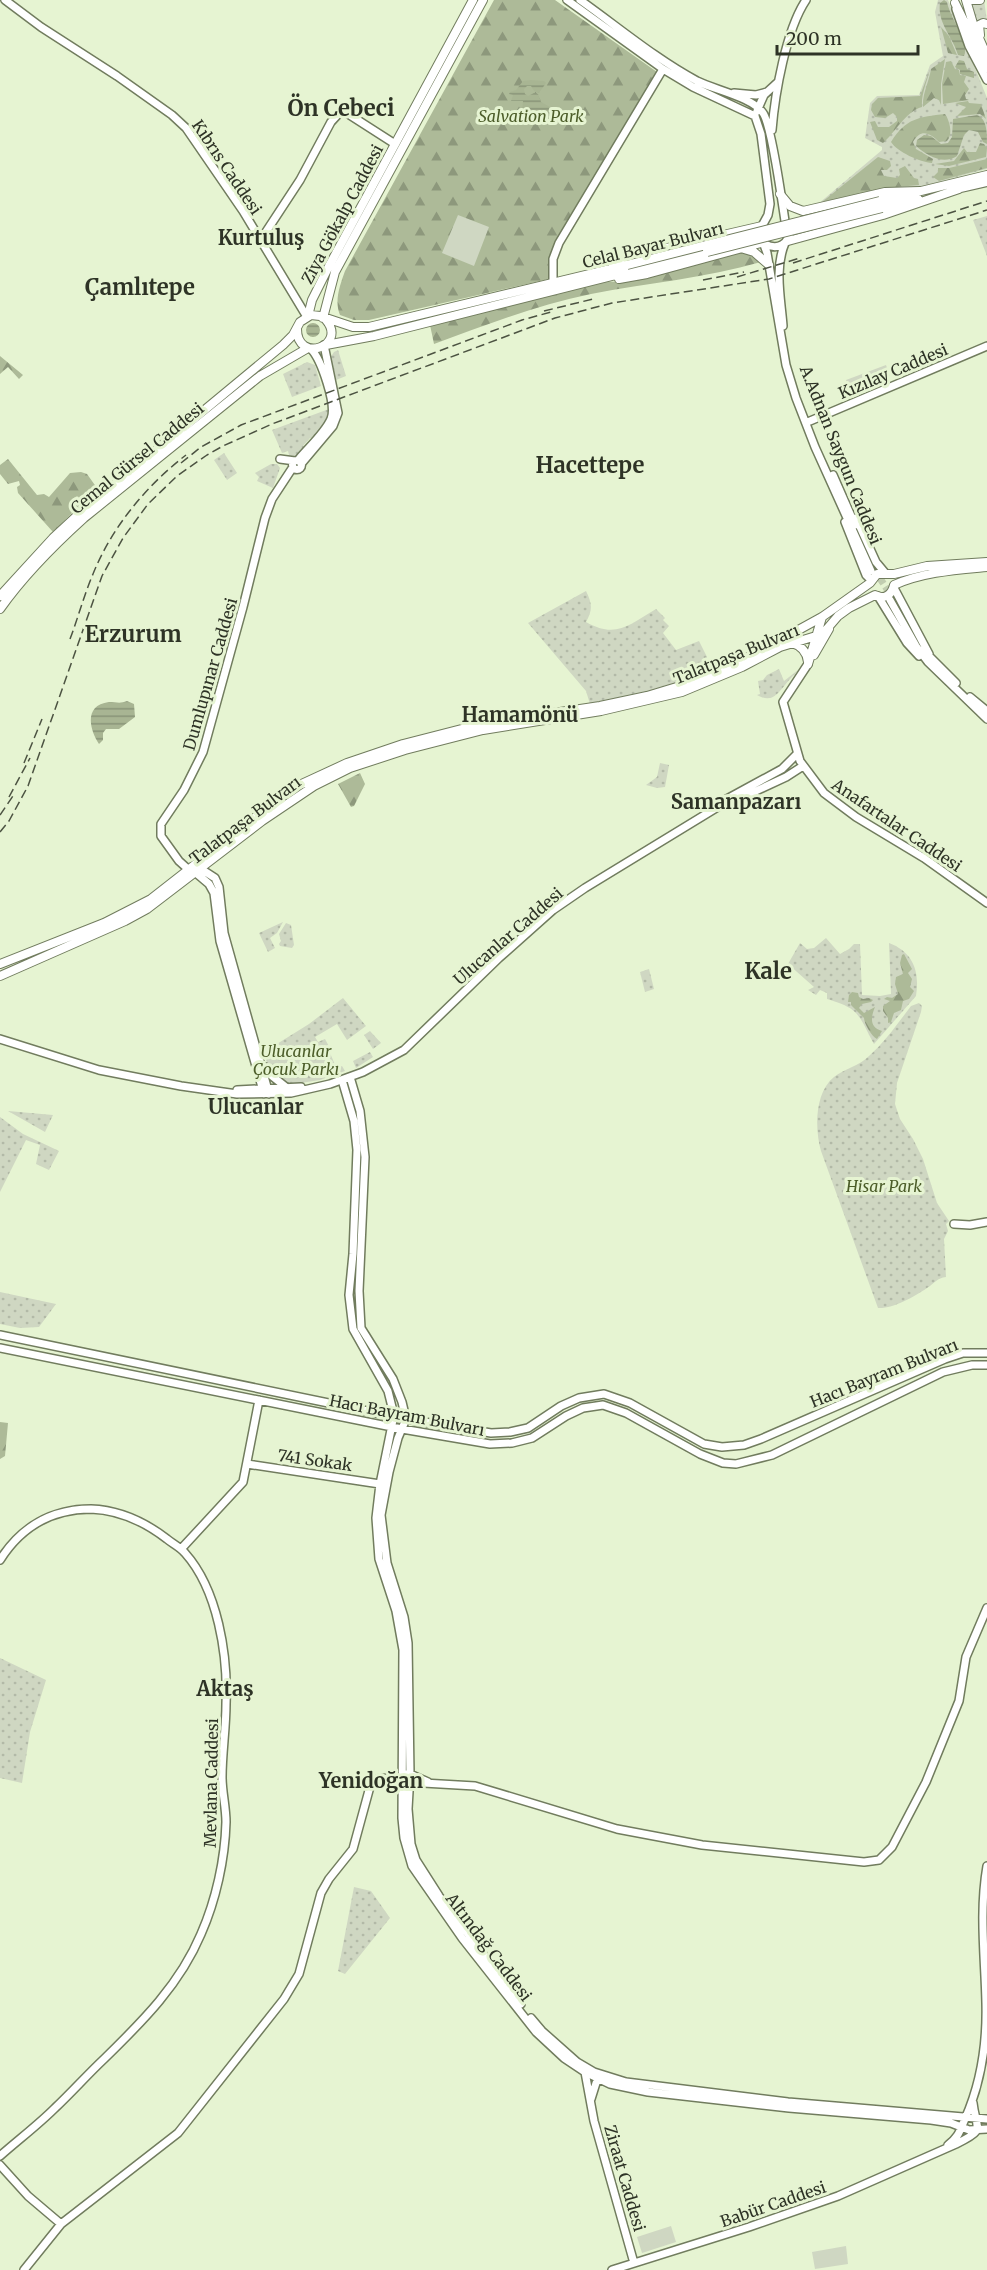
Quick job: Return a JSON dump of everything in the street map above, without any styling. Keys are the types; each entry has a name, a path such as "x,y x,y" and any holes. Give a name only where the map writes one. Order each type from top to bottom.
{"main road":[{"name":"Kıbrıs Caddesi","path":"5,0 41,27 154,102 186,128 243,211 307,317"},
{"name":"Ziya Gökalp Caddesi","path":"307,317 312,300 473,0"},
{"name":"Ziya Gökalp Caddesi","path":"324,318 330,284 335,272 483,0"},
{"path":"567,0 663,69 693,87 755,117 767,92 777,83"},
{"path":"580,0 677,69 718,90 759,107"},
{"path":"771,143 777,83 799,11 806,0"},
{"path":"966,0 974,27 987,56"},
{"path":"973,0 980,0"},
{"path":"954,2 987,68"},
{"path":"954,2 961,25 987,80"},
{"path":"987,24 982,23 979,28 987,56"},
{"path":"553,279 553,260 559,243 663,69"},
{"path":"718,90 753,96 767,92"},
{"name":"A.Adnan Saygun Caddesi","path":"759,107 767,120 784,221 790,230 779,258 779,272 784,337 792,376 846,510"},
{"path":"260,241 300,180 331,122 342,110 395,144"},
{"name":"A.Adnan Saygun Caddesi","path":"755,117 761,134 770,197 769,211 760,234 765,243 770,266 789,377 815,447 873,570"},
{"name":"Celal Bayar Bulvarı","path":"881,204 920,191 987,175"},
{"name":"Celal Bayar Bulvarı","path":"324,318 348,326 369,327 628,269 881,204 987,182"},
{"path":"607,274 619,279 765,243 776,247 786,242 883,215 959,189"},
{"path":"780,194 790,206 803,211 885,192 920,191"},
{"path":"607,274 632,257 764,223 775,218 784,221"},
{"path":"739,249 754,252 770,266"},
{"name":"Celal Bayar Bulvarı","path":"325,345 374,336 607,274"},
{"path":"296,464 329,423 333,413 322,366 310,348 300,342 297,329 300,322 316,315 324,318 331,331 325,345 310,348"},
{"name":"Cemal Gürsel Caddesi","path":"0,596 32,559 73,519 256,369 290,339 297,329"},
{"name":"Dumlupınar Caddesi","path":"195,869 179,861 161,836 161,824 184,790 201,757 265,518 282,484 296,464 312,452 333,426 338,413 325,345"},
{"name":"Kızılay Caddesi","path":"810,421 987,346"},
{"name":"Cemal Gürsel Caddesi","path":"0,609 30,571 84,518 260,375 310,348"},
{"path":"312,452 314,461"},
{"path":"846,510 859,524 876,562 892,579 930,660"},
{"path":"846,510 849,536 871,582 871,590 907,643 930,660 987,711"},
{"name":"Talatpaşa Bulvarı","path":"0,976 138,915 293,788 355,760 403,744 481,724 600,706 667,690 738,662 822,617 871,582 877,574 927,566 987,562"},
{"name":"Talatpaşa Bulvarı","path":"0,964 119,916 151,899 303,793 357,765 483,730 601,711 668,696 714,680 792,643 816,636 849,608 876,596 887,596 894,587 928,574 987,567"},
{"path":"891,600 930,660 987,719"},
{"path":"808,664 822,617"},
{"path":"808,664 831,625"},
{"path":"792,643 802,647 808,664"},
{"name":"Anafartalar Caddesi","path":"808,664 783,702 797,754 819,789 843,808 924,858 987,903"},
{"path":"721,805 727,798 782,769 797,754"},
{"path":"721,805 728,804 786,777 803,766"},
{"name":"Ulucanlar Caddesi","path":"266,1091 316,1088 342,1080 407,1047 499,958 553,910 721,805"},
{"path":"195,869 215,878 219,887 224,933 261,1062 266,1091"},
{"path":"195,869 214,893 219,941 266,1091"},
{"name":"Ulucanlar Caddesi","path":"0,1039 108,1072 181,1086 243,1095 287,1088 316,1088"},
{"path":"261,1062 272,1076 287,1088"},
{"path":"350,1077 360,1111 365,1157 359,1291 361,1328 393,1379 406,1419 389,1472 381,1515 386,1554 404,1617 408,1642 410,1774"},
{"path":"342,1080 354,1121 357,1150 349,1295 353,1329 388,1391 394,1415"},
{"path":"954,1224 962,1226 987,1222"},
{"name":"Hacı Bayram Bulvarı","path":"0,1335 406,1419 491,1433 528,1428 561,1406 579,1398 604,1394 630,1403 704,1444 722,1447 744,1445 945,1359 963,1353 987,1353"},
{"name":"Hacı Bayram Bulvarı","path":"0,1348 402,1429 490,1444 512,1443 532,1438 583,1408 603,1405 626,1413 700,1454 723,1463 736,1464 772,1455 943,1371 959,1367 987,1365"},
{"path":"183,1551 243,1482 259,1400"},
{"name":"Altındağ Caddesi","path":"394,1415 380,1484 376,1518 378,1551 396,1611 403,1650 404,1838 412,1866 462,1938 533,2029 564,2058 585,2072 626,2088 789,2108 931,2120 969,2130 987,2129"},
{"name":"741 Sokak","path":"247,1464 380,1484"},
{"name":"Mevlana Caddesi","path":"0,1560 14,1540 37,1523 59,1514 88,1509 108,1511 139,1521 157,1531 183,1551 203,1576 218,1620 226,1695 222,1777 225,1838 210,1911 201,1934 185,1966 153,2009 56,2108 0,2156"},
{"path":"410,1774 428,1782 475,1786 617,1829 702,1845 864,1862 879,1860 892,1847 926,1782 959,1701 966,1657 987,1608"},
{"path":"403,1779 410,1774"},
{"path":"24,2270 61,2224 177,2133 284,2000 299,1974 321,1893 353,1849 371,1783 382,1778 403,1779 421,1785 428,1782"},
{"name":"Altındağ Caddesi","path":"403,1779 416,1860 439,1896 535,2024 572,2058 600,2077 700,2093 987,2119"},
{"path":"978,2129 973,2103 985,2035 987,2004 982,1922 987,1866"},
{"name":"Ziraat Caddesi","path":"585,2072 608,2172 634,2263"},
{"name":"Ziraat Caddesi","path":"591,2101 600,2077"},
{"name":"Babür Caddesi","path":"936,2153 955,2140 973,2103"},
{"name":"Babür Caddesi","path":"612,2270 796,2211 857,2188 963,2141 978,2129"},
{"path":"0,2165 28,2196 61,2224"}],"green space":[{"name":"Salvation Park","path":"494,0 555,0 657,72 608,162 559,243 553,278 369,320 354,320 340,315 338,299 345,271"},
{"path":"938,0 948,0 987,98 987,169 923,186 887,189 818,204 882,150 882,147 865,138 870,103 877,96 919,95 930,65 943,56 935,12"},
{"path":"984,0 987,21 976,21 972,4 980,4"},
{"path":"941,27 949,36 957,55 948,53"},
{"path":"945,59 941,84 941,105 939,100 934,98 923,107 931,69"},
{"path":"951,61 955,69 959,70 960,75 966,76 964,82 969,89 965,95 969,100 943,104 942,84 946,62"},
{"path":"930,69 923,93 922,107 910,113 883,143 877,140 870,122 875,121 878,127 889,127 897,121 897,117 893,113 885,118 875,117 871,110 872,104 878,98 920,96"},
{"path":"968,101 981,104 986,119 980,114 957,116 966,107 955,103"},
{"path":"945,114 950,128 947,141 939,142 932,136 922,133 913,142 916,149 933,159 932,163 909,156 891,142 908,123 928,116"},
{"path":"980,143 987,148 986,157 949,166 935,164 954,161 964,148 967,152 976,152"},
{"path":"878,157 890,161 891,166 887,170 881,170 884,176 897,178 900,175 899,169 905,166 914,178 918,179 919,185 886,188 822,202"},
{"path":"987,159 987,168 939,181 933,177 938,172 938,168 949,168"},
{"path":"458,215 489,227 474,266 442,253"},
{"path":"987,216 987,256 973,220"},
{"path":"737,252 752,255 761,262 551,304 434,344 430,325 606,281 618,282 652,276"},
{"path":"338,350 346,376 336,380 330,358"},
{"path":"0,356 23,375 19,379 8,367 0,374"},
{"path":"307,362 315,365 321,386 292,397 283,374"},
{"path":"886,365 890,376 851,393 846,380"},
{"path":"329,409 329,420 313,439 310,438 303,446 306,448 298,457 294,458 289,455 288,451 282,453 272,430"},
{"path":"224,453 237,473 227,480 214,460"},
{"path":"8,459 37,495 44,494 49,497 70,473 87,474 97,488 53,532 18,493 19,481 8,484 0,474 0,465"},
{"path":"271,464 277,464 280,468 273,488 257,481 259,477 255,473"},
{"path":"586,591 591,606 586,622 614,630 630,625 656,609 669,626 663,633 676,650 699,641 707,657 705,660 710,672 646,693 590,704 586,691 528,623"},
{"path":"779,669 784,681 798,670 773,697 766,698 757,695 760,694 758,681"},
{"path":"660,763 669,765 665,787 657,788 646,785 657,777"},
{"path":"360,773 365,784 354,806 351,807 338,784"},
{"path":"283,922 277,933 270,938 275,948 268,952 259,933"},
{"path":"286,923 291,925 294,945 292,948 279,944 281,941 279,934"},
{"path":"826,938 840,954 854,944 860,944 862,995 891,994 889,943 904,952 913,963 917,978 916,996 874,1044 853,1010 827,999 827,993 820,990 816,995 808,990 814,987 788,964 800,943 807,949 814,948"},
{"path":"904,954 912,969 908,973 912,979 910,987 914,991 909,999 903,1001 901,1010 894,1013 891,1022 888,1023 883,1006 890,1001 884,999 898,994 895,984 896,977 903,974 900,963"},
{"path":"649,969 654,989 645,992 640,972"},
{"path":"852,992 858,993 863,999 873,1000 862,1004 859,1008 864,1013 875,1007 872,1021 875,1027 882,1031 877,1039 868,1029 864,1018 851,1005 851,1002 848,1002"},
{"name":"Ulucanlar Çocuk Parkı","path":"343,998 366,1026 347,1040 337,1024 315,1037 318,1042 325,1039 336,1067 342,1066 345,1071 320,1080 288,1085 272,1071 264,1052 309,1024"},
{"name":"Hisar Park","path":"919,1003 922,1006 921,1012 897,1083 895,1104 900,1119 923,1159 937,1203 949,1221 946,1224 948,1231 944,1239 946,1277 903,1302 890,1307 878,1308 821,1151 817,1123 818,1112 827,1084 838,1074 869,1056 886,1039 911,1006"},
{"path":"370,1031 381,1043 373,1049 364,1035"},
{"path":"370,1052 373,1057 356,1068 353,1061"},
{"path":"8,1111 53,1115 45,1132"},
{"path":"0,1117 23,1134 59,1151 49,1170 36,1164 40,1145 26,1140 0,1192"},
{"path":"0,1292 56,1304 39,1327 20,1328 0,1324"},
{"path":"0,1422 8,1423 5,1456 0,1459"},
{"path":"0,1658 46,1680 30,1732 22,1783 0,1778"},
{"path":"354,1887 371,1891 390,1918 345,1974 338,1971"},
{"path":"671,2226 676,2242 642,2253 637,2237"},
{"path":"846,2246 848,2264 815,2269 812,2252"}],"shaded area":[{"path":"944,0 947,2 962,38 964,56 958,55 943,23 940,3"},
{"path":"959,60 964,61 967,69 974,72 974,78 960,74 960,70 955,67"},
{"path":"523,81 546,83 539,93 531,86 527,86 524,89 525,94 528,96 538,94 541,102 563,114 563,120 558,121 540,110 532,111 530,116 526,116 522,111 523,101 511,101 513,95 509,94 510,92 516,90"},
{"path":"977,115 985,123 987,144 983,142 978,132 969,130 964,135 957,156 946,160 936,158 916,146 917,140 924,135 931,136 941,144 948,143 952,137 953,119"},
{"path":"313,323 318,325 320,330 318,335 313,337 308,335 306,330 308,325"},
{"path":"127,701 134,704 135,717 119,729 106,729 103,733 103,740 99,744 91,725 95,708 109,702"}],"tunnel":[{"path":"874,569 892,597"}],"railway":[{"path":"793,263 987,201"},
{"path":"0,832 9,821 28,786 102,576 123,538 148,504 177,476 207,455 272,424 555,318 612,303 769,279 987,210"},
{"path":"737,277 800,258"},
{"path":"703,280 744,272"},
{"path":"544,311 593,299"},
{"path":"181,463 201,447 241,425 522,320 551,312"},
{"path":"70,639 90,582 120,524 157,480 186,455"},
{"path":"24,763 42,719"},
{"path":"9,797 30,758"},
{"path":"0,815 15,793"}],"district":[{"name":"Ön Cebeci","path":"341,108"},
{"name":"Kurtuluş","path":"261,238"},
{"name":"Çamlıtepe","path":"140,287"},
{"name":"Hacettepe","path":"590,465"},
{"name":"Erzurum","path":"133,634"},
{"name":"Hamamönü","path":"520,715"},
{"name":"Samanpazarı","path":"736,802"},
{"name":"Kale","path":"768,971"},
{"name":"Ulucanlar","path":"256,1107"},
{"name":"Aktaş","path":"225,1689"},
{"name":"Yenidoğan","path":"371,1781"}]}
